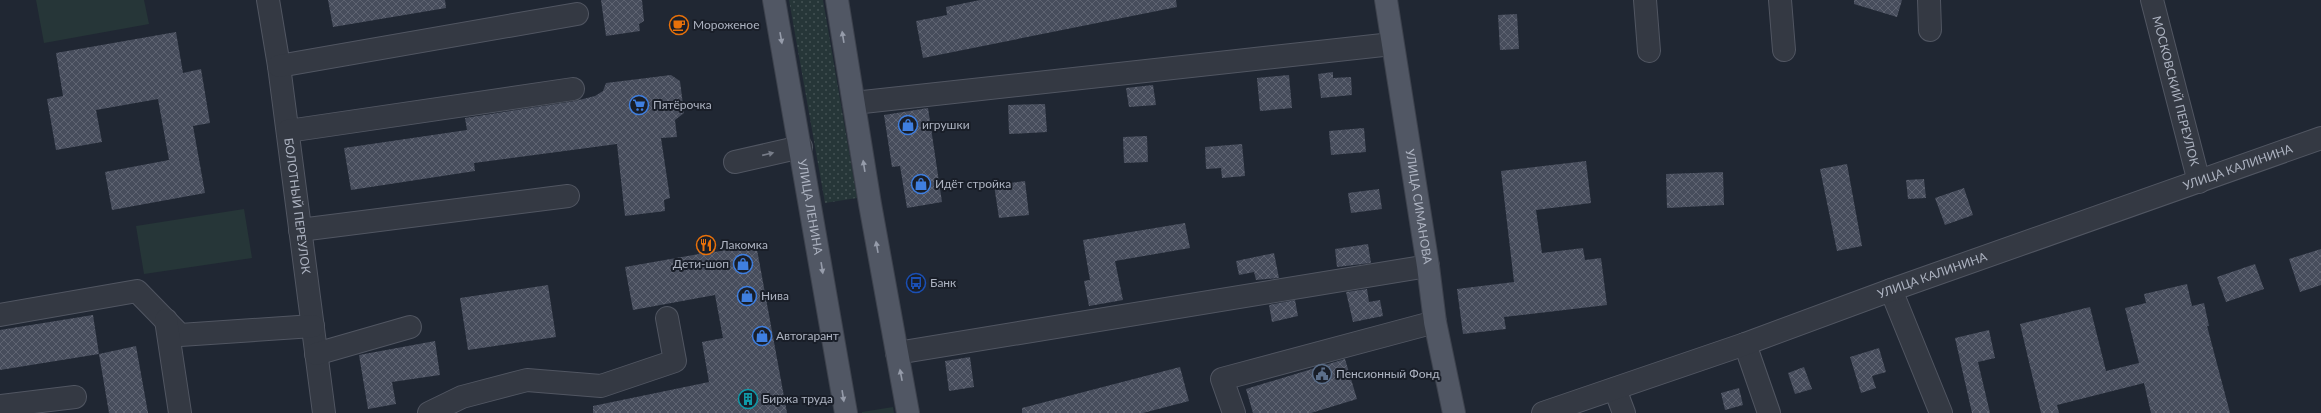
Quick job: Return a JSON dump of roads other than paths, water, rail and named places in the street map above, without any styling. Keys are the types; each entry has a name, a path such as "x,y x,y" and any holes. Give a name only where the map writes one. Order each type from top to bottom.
{"main road":[{"name":"УЛИЦА ЛЕНИНА","path":"774,0 801,147 846,413"},
{"path":"837,0 908,413"},
{"name":"УЛИЦА СИМАНОВА","path":"1386,0 1428,266 1435,322 1454,413"}],"street":[{"name":"БОЛОТНЫЙ ПЕРЕУЛОК","path":"268,0 288,131 324,413"},
{"path":"1645,0 1648,51"},
{"path":"1780,0 1784,50"},
{"path":"1929,0 1930,30"},
{"name":"МОСКОВСКИЙ ПЕРЕУЛОК","path":"2155,1 2163,45 2199,182"},
{"path":"279,66 576,14"},
{"path":"854,103 1392,44"},
{"path":"288,131 573,89"},
{"name":"УЛИЦА КАЛИНИНА","path":"1543,413 1745,344 1891,290 2321,138"},
{"path":"735,162 801,147"},
{"path":"300,230 568,196"},
{"path":"897,353 1428,266"},
{"path":"1891,290 1941,413"},
{"path":"0,315 137,291 180,334 313,326"},
{"path":"430,413 462,398 527,380 601,386 675,361 667,318"},
{"path":"166,320 180,413"},
{"path":"1234,413 1222,379 1435,322"},
{"path":"316,354 410,327"},
{"path":"1745,344 1769,413"},
{"path":"1615,389 1624,413"},
{"path":"0,406 75,397"}],"place":[{"name":"Мороженое","path":"679,25"},
{"name":"Пятёрочка","path":"639,105"},
{"name":"игрушки","path":"908,125"},
{"name":"Идёт стройка","path":"921,184"},
{"name":"Лакомка","path":"706,245"},
{"name":"Дети-шоп","path":"743,264"},
{"name":"Банк","path":"916,283"},
{"name":"Нива","path":"747,296"},
{"name":"Автогарант","path":"762,336"},
{"name":"Пенсионный Фонд","path":"1322,374"},
{"name":"Биржа труда","path":"748,399"}]}
